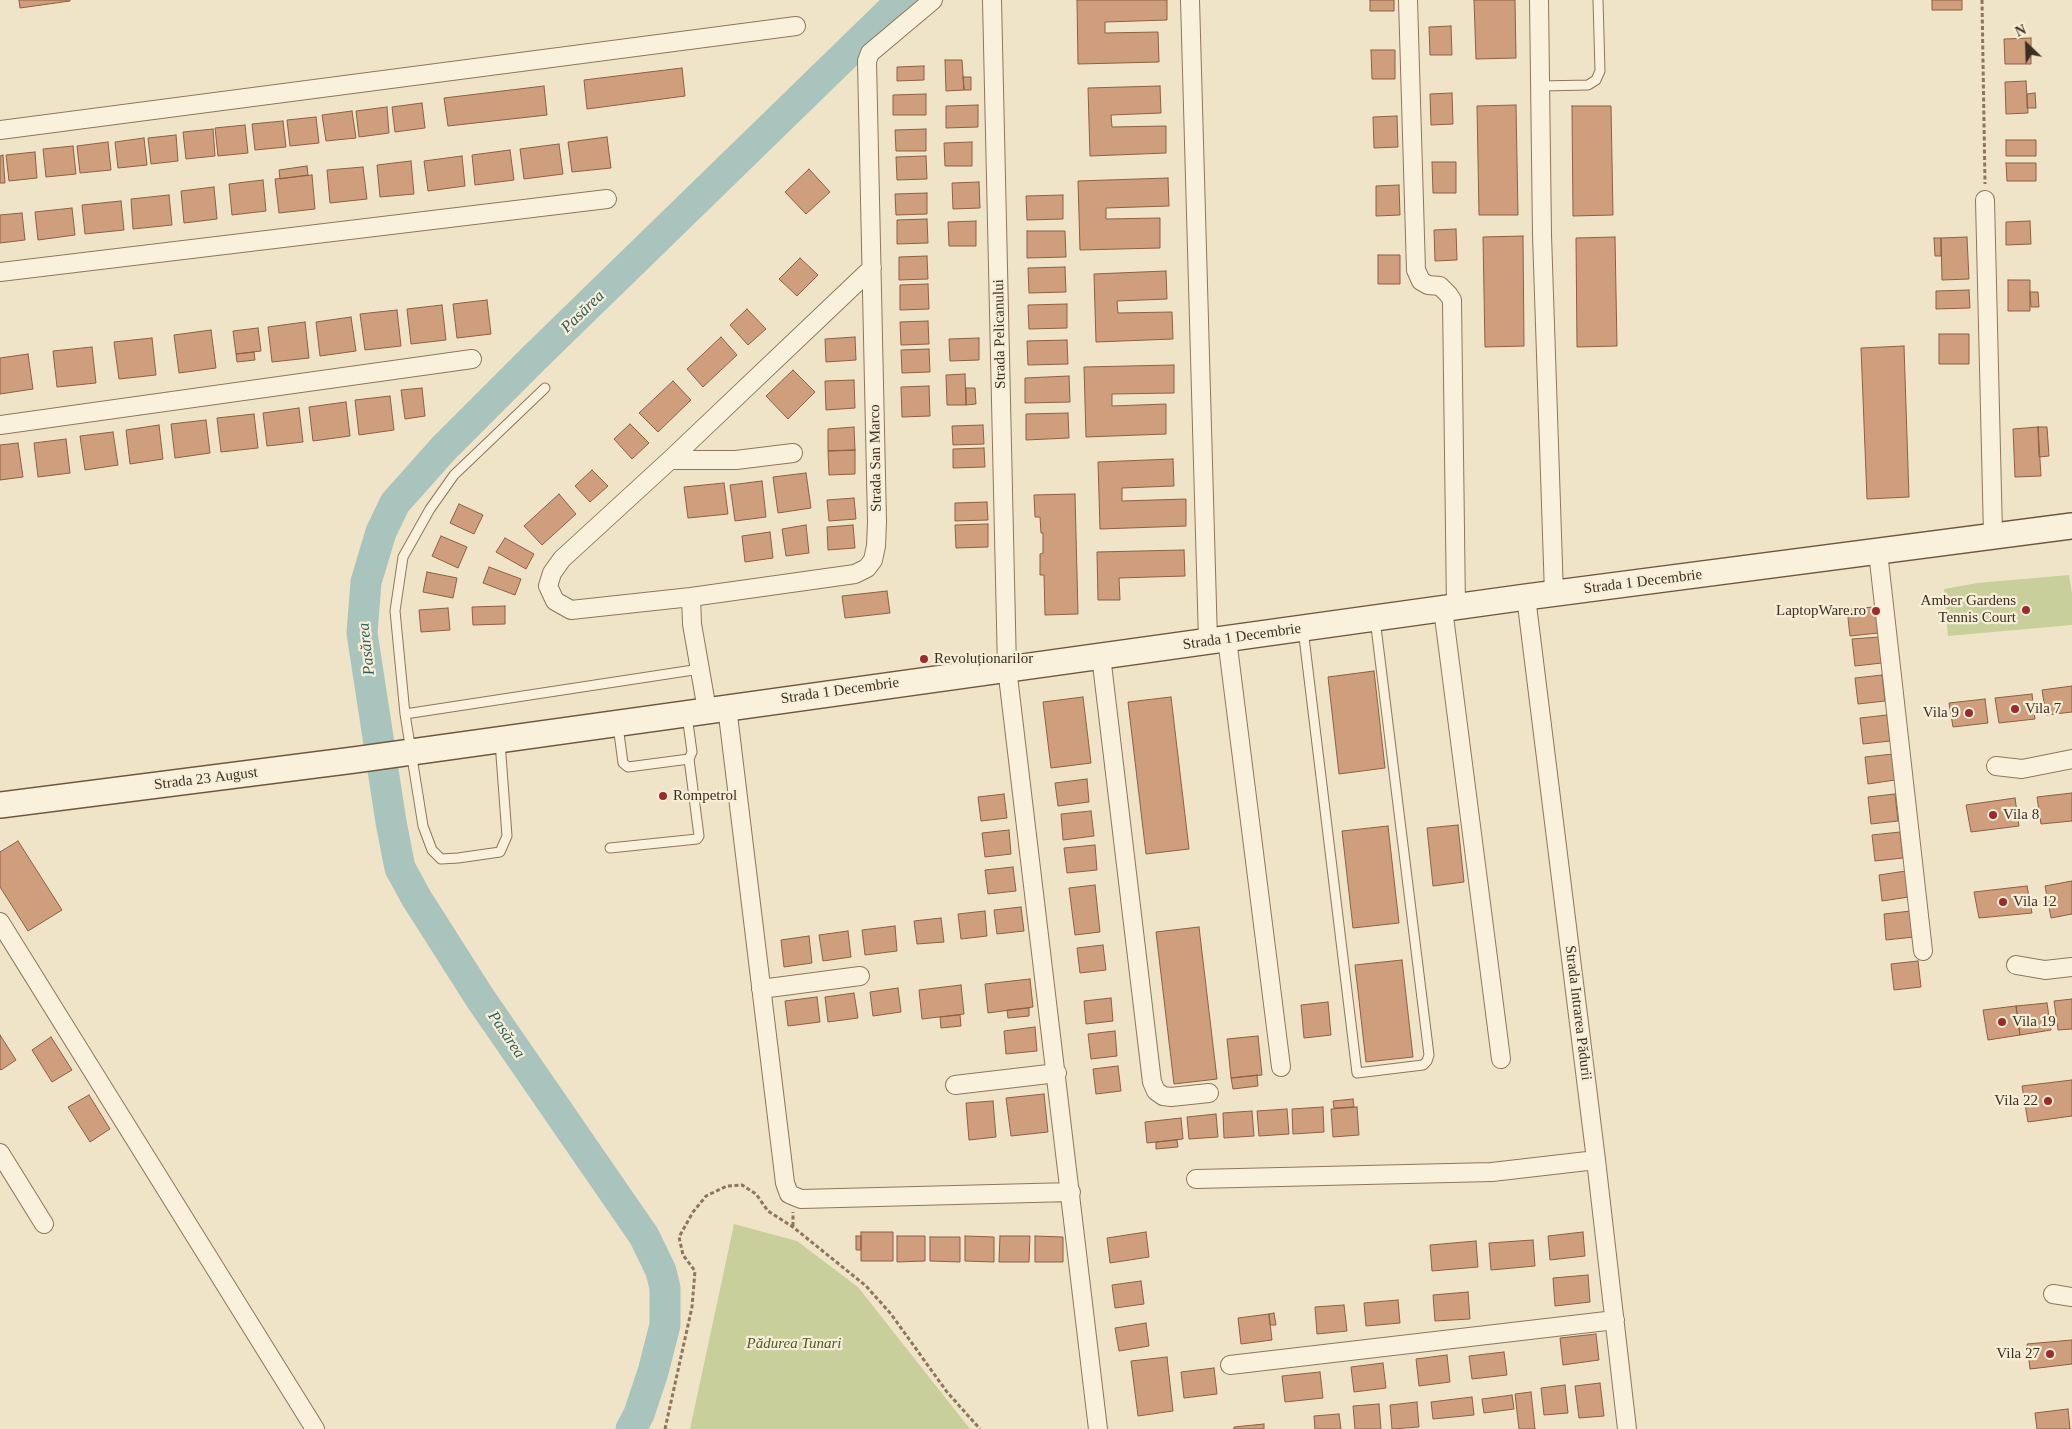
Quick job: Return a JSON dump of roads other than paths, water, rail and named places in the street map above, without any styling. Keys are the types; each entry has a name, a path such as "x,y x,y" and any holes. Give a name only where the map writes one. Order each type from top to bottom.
{"main road":[{"name":"Strada 1 Decembrie","path":"412,751 1526,597 2072,526"},
{"name":"Strada 23 August","path":"0,805 412,751"}],"street":[{"name":"Strada San Marco","path":"670,460 562,559 552,573 548,586 555,601 571,610 691,597 847,575 867,568 873,560 878,522 867,71 870,53 933,0"},
{"name":"Strada Pelicanului","path":"992,0 1007,668 1098,1429"},
{"path":"1190,0 1218,640 1281,1067"},
{"path":"1408,0 1416,270 1420,281 1428,285 1440,286 1452,300 1449,608 1501,1059"},
{"path":"1539,0 1542,235 1554,594"},
{"path":"0,130 796,26"},
{"path":"0,272 607,199"},
{"path":"1985,200 1993,535"},
{"path":"670,460 872,268"},
{"path":"0,425 472,359"},
{"path":"670,460 736,460 793,453"},
{"path":"1878,552 1922,951"},
{"path":"691,597 692,624 707,710 761,988 785,1183 789,1194 801,1199 1071,1192"},
{"name":"Strada Intrarea Pădurii","path":"1526,597 1596,1160 1627,1429"},
{"path":"1101,656 1152,1082 1156,1091 1163,1096 1171,1098 1209,1093"},
{"path":"1996,766 2022,769 2072,759"},
{"path":"0,922 315,1429"},
{"path":"2016,965 2045,970 2072,967"},
{"path":"761,988 860,976"},
{"path":"955,1086 1056,1073"},
{"path":"0,1153 44,1224"},
{"path":"1196,1179 1492,1172 1596,1160"},
{"path":"2053,1294 2072,1297"},
{"path":"1230,1365 1615,1320"}],"lane":[{"path":"1541,86 1588,85 1596,80 1600,71 1598,0"},
{"path":"500,739 507,836 500,852 441,859 432,850 423,826 405,714 395,611 403,557 430,510 454,475 545,388"},
{"path":"1303,628 1357,1072 1423,1065 1427,1061 1429,1054 1376,618"},
{"path":"405,714 700,669"},
{"path":"610,848 697,839 699,836 689,759 707,710"},
{"path":"617,723 623,763 628,767 689,759"}],"waterway":[{"name":"Pasărea","path":"631,1429 639,1414 653,1372 665,1325 665,1288 661,1271 644,1236 480,998 417,899 400,868 391,822 362,633 366,582 381,532 395,503 443,449 902,0"}],"place":[{"name":"Amber Gardens Tennis Court","path":"2026,610"},
{"name":"LaptopWare.ro","path":"1876,611"},
{"name":"Revoluționarilor","path":"924,659"},
{"name":"Vila 7","path":"2015,709"},
{"name":"Vila 9","path":"1969,713"},
{"name":"Rompetrol","path":"663,796"},
{"name":"Vila 8","path":"1993,815"},
{"name":"Vila 12","path":"2003,902"},
{"name":"Vila 19","path":"2002,1022"},
{"name":"Vila 22","path":"2048,1101"},
{"name":"Vila 27","path":"2050,1354"}],"park label":[{"name":"Pădurea Tunari","path":"794,1344"}]}
